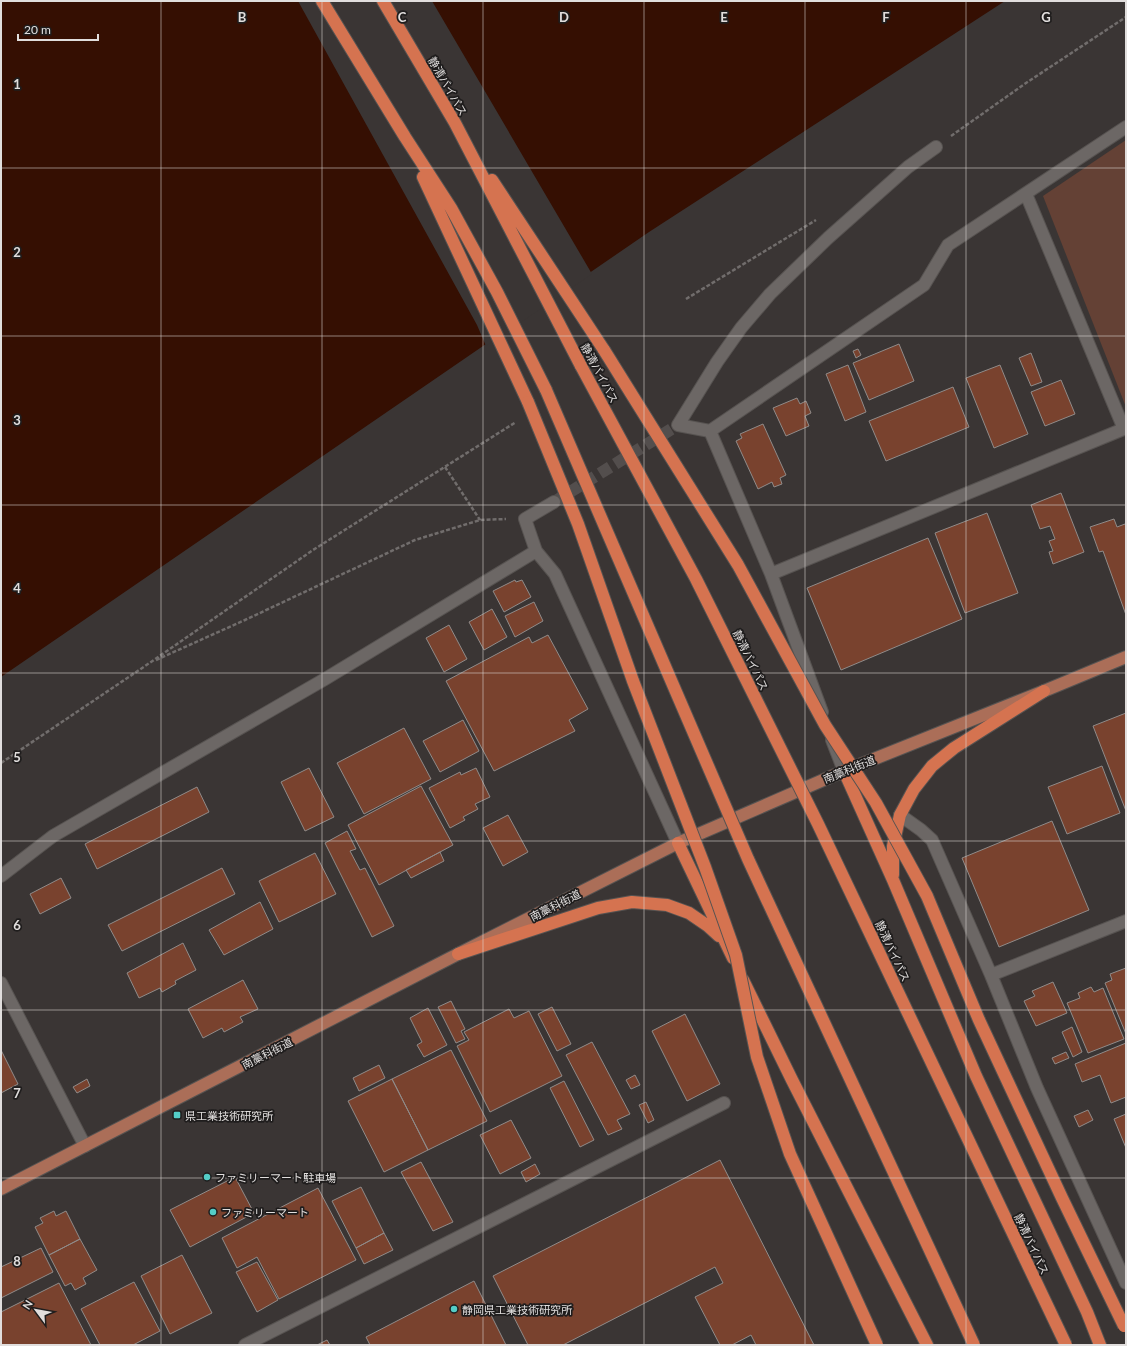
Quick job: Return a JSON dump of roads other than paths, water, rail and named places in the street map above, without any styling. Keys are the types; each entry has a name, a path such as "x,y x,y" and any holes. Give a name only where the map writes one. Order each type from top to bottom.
{"highway":[{"path":"322,1 405,137 451,208 497,292 546,390 748,859 974,1345"},
{"name":"静清バイパス","path":"384,1 455,124 696,579 818,824 1066,1345"},
{"path":"455,124 604,350 738,565 825,725 876,803 927,896 979,1020 1062,1198 1125,1328"},
{"path":"405,137 528,402 578,524 633,681 705,867 736,956 757,1057 790,1154 877,1345"},
{"path":"892,880 893,846 900,815 914,789 932,766 954,748 1044,691"},
{"path":"844,771 976,1076 1087,1312 1100,1345"},
{"path":"678,843 792,1080 927,1345"},
{"path":"458,954 598,908 632,902 667,905 689,913 708,926 724,941"}],"main road":[{"name":"南藁科街道","path":"1,1189 458,954 678,843 844,771 1126,657"}],"street":[{"path":"936,147 908,167 828,238 770,294 741,328 717,362 678,425 710,431 924,285 948,246 1126,127"},
{"path":"771,574 1125,429 1026,194"},
{"path":"710,431 771,574 844,771"},
{"path":"554,502 525,519 536,551 555,574 678,843"},
{"path":"1,876 53,836 325,679 536,551"},
{"path":"900,815 922,830 932,840 991,975 1037,1088 1126,1283"},
{"path":"991,975 1126,921"},
{"path":"1,983 85,1146"},
{"path":"246,1345 724,1103"}],"tunnel":[{"path":"554,502 678,425"}],"place":[{"name":"県工業技術研究所","path":"177,1115"},
{"name":"ファミリーマート駐車場","path":"207,1177"},
{"name":"ファミリーマート","path":"213,1212"},
{"name":"静岡県工業技術研究所","path":"454,1309"}]}
